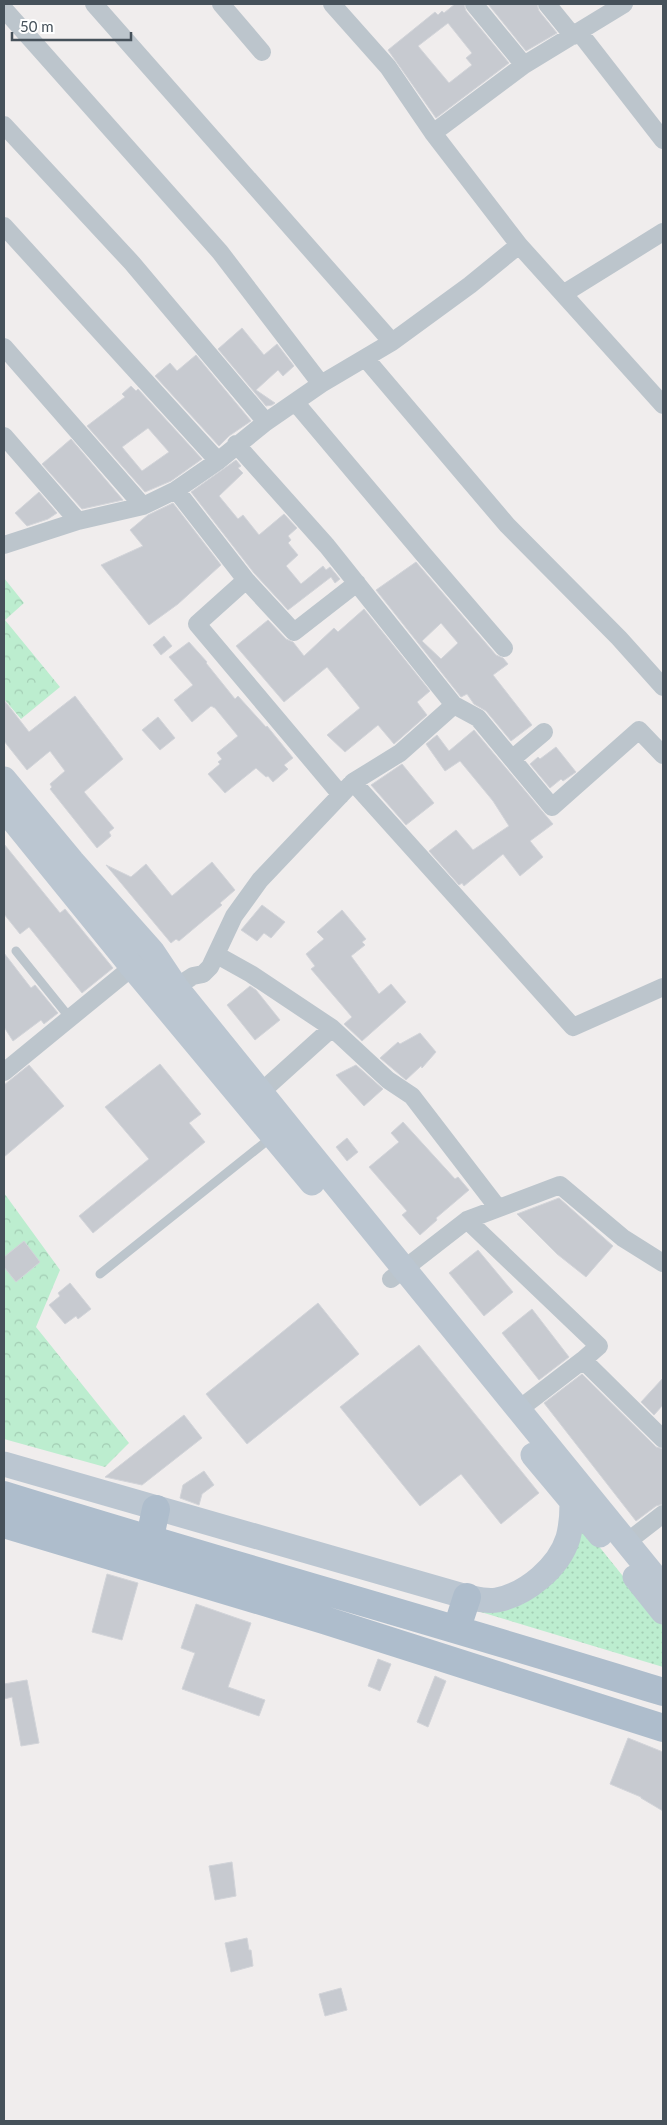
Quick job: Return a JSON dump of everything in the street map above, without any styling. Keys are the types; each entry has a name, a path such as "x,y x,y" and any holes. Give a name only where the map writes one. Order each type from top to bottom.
{"main road":[{"path":"4,779 72,861 152,951 176,987 261,1092 572,1504 663,1612"},
{"path":"4,808 132,968 273,1136 518,1410 663,1587"},
{"path":"4,1464 466,1597 485,1600 501,1599 524,1590 538,1579 558,1558 564,1549 570,1531 572,1504"},
{"path":"4,1495 149,1540 457,1628 663,1692"},
{"path":"144,1566 156,1509"},
{"path":"4,1524 324,1620 663,1728"},
{"path":"457,1628 466,1597"}],"street":[{"path":"94,4 392,342"},
{"path":"221,4 262,52"},
{"path":"332,4 388,67 433,133 519,244 663,405"},
{"path":"474,4 524,65"},
{"path":"547,4 576,34 663,140"},
{"path":"433,133 524,65 624,4"},
{"path":"4,9 220,252 321,384"},
{"path":"4,125 132,263 266,422"},
{"path":"4,226 218,461"},
{"path":"563,294 663,232"},
{"path":"4,545 78,521 143,506 176,490 218,461 236,444 266,422 321,384 392,342 470,285 519,244"},
{"path":"4,347 143,506"},
{"path":"366,359 507,524 619,638 663,687"},
{"path":"295,402 504,648"},
{"path":"4,436 78,521"},
{"path":"236,444 327,546 454,705 478,718 552,806 639,730 663,755"},
{"path":"176,490 246,580 294,632 357,584"},
{"path":"246,580 197,624 347,788 572,1027 663,987"},
{"path":"176,987 194,976 203,974 210,966 217,955 234,916 260,880 347,788 400,752 454,705"},
{"path":"512,759 544,732"},
{"path":"5,1069 152,951"},
{"path":"217,955 251,974 332,1028 388,1080 412,1096 498,1208"},
{"path":"261,1092 332,1028"},
{"path":"398,1275 467,1220 560,1185 622,1238 663,1263"},
{"path":"467,1220 599,1346 584,1360 518,1410"},
{"path":"584,1360 663,1439"},
{"path":"627,1542 663,1514"}],"lane":[{"path":"16,952 70,1018"},
{"path":"100,1274 273,1136"}],"green space":[{"path":"4,578 24,603 5,620 60,687 21,719 4,699"},
{"path":"4,1193 60,1270 36,1327 129,1443 105,1467 4,1439"},
{"path":"577,1519 663,1626 663,1667 474,1610 501,1606"}],"building":[{"path":"455,4 464,4 466,11 509,63 436,118 388,50 435,12 438,15 442,11 444,13","holes":["448,23 472,53 466,58 472,65 449,83 418,46"]},
{"path":"488,4 537,4 539,11 557,33 526,51"},
{"path":"242,328 264,355 277,344 294,366 283,376 278,370 256,390 275,403 272,405 266,406 218,349"},
{"path":"196,355 251,421 229,436 219,446 155,376 170,363 177,371"},
{"path":"131,386 136,391 138,389 202,459 171,481 145,492 87,426 125,397 122,394","holes":["148,428 169,452 142,471 122,447"]},
{"path":"71,439 123,500 82,509 42,464"},
{"path":"236,460 241,466 238,468 243,473 219,496 238,519 243,515 259,535 284,514 297,528 288,536 291,540 288,543 298,555 286,566 301,584 323,566 326,570 330,567 340,579 335,583 331,577 288,610 254,573 191,492"},
{"path":"39,492 57,513 48,519 27,526 15,513"},
{"path":"173,503 221,565 178,604 149,625 101,565 143,546 130,530 148,515"},
{"path":"416,562 496,655 503,658 508,664 493,675 532,725 511,741 486,711 474,704 467,694 461,697 376,590","holes":["441,623 458,643 441,659 422,641"]},
{"path":"364,609 430,691 417,702 427,715 394,744 378,725 345,752 327,735 360,708 327,667 284,702 236,646 268,620 286,639 293,642 304,656 334,628 338,632"},
{"path":"164,636 172,646 161,655 153,645"},
{"path":"189,642 235,699 238,696 267,726 293,758 284,765 288,769 273,782 256,768 225,793 208,774 220,764 218,762 222,759 217,753 238,736 215,708 211,706 192,722 174,700 193,685 169,657"},
{"path":"75,696 123,759 84,792 114,828 109,832 111,836 97,848 50,789 52,787 50,784 65,771 50,751 27,770 4,741 4,700 29,732"},
{"path":"158,717 175,738 160,750 142,730"},
{"path":"474,730 553,824 530,841 543,857 520,876 503,854 464,886 462,883 459,885 429,851 456,830 473,850 509,826 493,801 460,761 445,771 426,744 437,735 449,751"},
{"path":"556,747 576,772 563,781 561,779 550,788 530,764"},
{"path":"402,764 434,803 406,825 371,785"},
{"path":"4,844 60,913 65,909 113,968 82,993 29,927 20,934 4,914"},
{"path":"212,862 235,890 220,903 222,905 179,941 176,939 171,943 106,865 131,877 146,864 172,896"},
{"path":"262,905 285,922 271,938 264,933 257,941 241,930"},
{"path":"342,910 366,939 362,942 365,945 351,956 379,994 391,984 406,1002 362,1041 344,1024 352,1017 311,969 315,966 306,954 324,939 317,932"},
{"path":"4,953 31,988 35,985 58,1013 44,1024 41,1020 13,1041 4,1027"},
{"path":"250,986 256,990 280,1020 255,1040 227,1005"},
{"path":"420,1033 436,1052 422,1068 421,1066 406,1080 380,1058 398,1042 400,1044"},
{"path":"160,1064 201,1114 189,1123 205,1142 93,1233 79,1216 149,1159 105,1107"},
{"path":"29,1065 64,1106 4,1157 4,1085"},
{"path":"356,1065 383,1089 364,1106 336,1075"},
{"path":"403,1122 455,1179 458,1177 469,1190 436,1218 437,1220 420,1235 402,1215 407,1211 369,1167 399,1142 391,1133"},
{"path":"347,1138 358,1152 347,1161 336,1147"},
{"path":"559,1198 613,1246 586,1277 557,1254 517,1214"},
{"path":"24,1241 40,1262 16,1282 4,1267 4,1257"},
{"path":"478,1250 513,1292 484,1316 449,1273"},
{"path":"70,1283 91,1309 78,1319 76,1316 65,1324 49,1305 60,1296 58,1293"},
{"path":"318,1303 359,1354 247,1444 206,1394"},
{"path":"532,1309 569,1357 539,1380 502,1333"},
{"path":"419,1345 539,1493 501,1524 461,1474 420,1506 340,1407"},
{"path":"582,1374 656,1447 663,1449 663,1504 656,1506 636,1521 544,1403"},
{"path":"663,1378 663,1405 654,1415 641,1402"},
{"path":"184,1415 202,1438 142,1485 105,1477"},
{"path":"204,1471 214,1485 202,1494 199,1505 180,1498 183,1485"},
{"path":"107,1574 138,1583 122,1640 92,1632"},
{"path":"196,1604 251,1623 228,1687 265,1700 259,1716 182,1689 195,1653 181,1648"},
{"path":"378,1659 391,1664 380,1691 368,1686"},
{"path":"435,1676 446,1681 428,1727 417,1722"},
{"path":"27,1680 39,1743 21,1746 12,1697 4,1699 4,1684"},
{"path":"628,1738 663,1752 663,1811 641,1797 610,1784"},
{"path":"232,1862 236,1896 215,1900 209,1866"},
{"path":"247,1938 253,1966 231,1972 225,1943"},
{"path":"341,1988 347,2010 325,2016 319,1994"}]}
